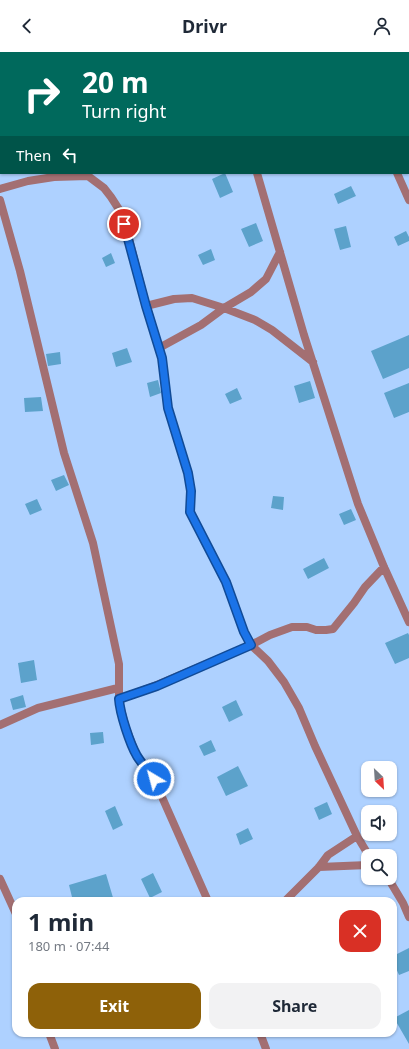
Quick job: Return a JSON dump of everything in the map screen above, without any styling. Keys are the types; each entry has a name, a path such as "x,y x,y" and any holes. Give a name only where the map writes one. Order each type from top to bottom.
{"street":[{"path":"258,174 313,362 358,504 409,622"},
{"path":"397,174 409,200"},
{"path":"0,189 56,175 88,176 104,188 120,211 162,358 168,408 188,473 191,491 190,512 226,582 244,632 251,645 272,666 284,682 299,708 357,836 365,849"},
{"path":"0,200 20,271 64,453 93,543 119,664 119,699 126,728 137,757 154,779 206,897"},
{"path":"159,348 201,325 224,308 251,292 266,279 280,252"},
{"path":"146,306 174,299 192,298 224,308 255,320 272,330 313,362"},
{"path":"119,699 157,686 292,626 326,630 333,628 365,587 384,567"},
{"path":"0,725 38,708 118,688"},
{"path":"289,897 319,867 328,855 357,836"},
{"path":"319,867 361,865"},
{"path":"0,879 12,905"},
{"path":"392,885 409,917"},
{"path":"51,1037 55,1049"},
{"path":"262,1037 266,1049"}],"building":[{"path":"225,174 233,192 220,198 212,179"},
{"path":"351,186 356,196 338,204 334,194"},
{"path":"256,223 263,241 249,247 241,229"},
{"path":"346,226 351,247 340,250 334,229"},
{"path":"406,231 409,241 398,246 394,237"},
{"path":"211,249 215,260 203,265 198,255"},
{"path":"111,253 115,263 106,267 102,258"},
{"path":"409,335 409,368 383,379 371,351"},
{"path":"127,348 132,362 116,367 112,353"},
{"path":"60,352 61,364 48,366 46,354"},
{"path":"158,380 161,393 150,397 147,383"},
{"path":"310,381 315,398 299,403 294,386"},
{"path":"409,383 409,412 394,418 384,393"},
{"path":"237,388 242,399 230,404 225,394"},
{"path":"41,397 43,411 25,412 24,398"},
{"path":"64,475 69,485 56,491 51,480"},
{"path":"273,496 284,497 283,510 271,508"},
{"path":"37,499 42,510 30,515 25,504"},
{"path":"351,509 356,520 344,525 339,514"},
{"path":"324,558 329,568 308,579 303,569"},
{"path":"408,633 409,658 395,664 385,643"},
{"path":"34,660 37,680 21,683 18,663"},
{"path":"23,695 26,707 13,710 10,699"},
{"path":"236,700 243,715 229,722 222,707"},
{"path":"103,732 104,743 91,745 90,733"},
{"path":"211,740 216,751 204,756 199,746"},
{"path":"238,766 248,786 226,796 217,777"},
{"path":"327,802 332,814 319,820 314,808"},
{"path":"115,806 123,825 113,830 105,811"},
{"path":"248,828 253,839 240,845 236,834"},
{"path":"153,873 162,892 150,897 141,879"},
{"path":"106,874 113,897 72,897 69,885"},
{"path":"409,948 409,971 399,975 397,970 397,954"},
{"path":"409,1010 409,1044 397,1023 397,1016"}],"route":[{"path":"124,224 146,306 162,358 168,408 188,473 191,491 190,512 226,582 244,632 251,645 157,686 119,699 126,728 137,757 154,779"}]}
